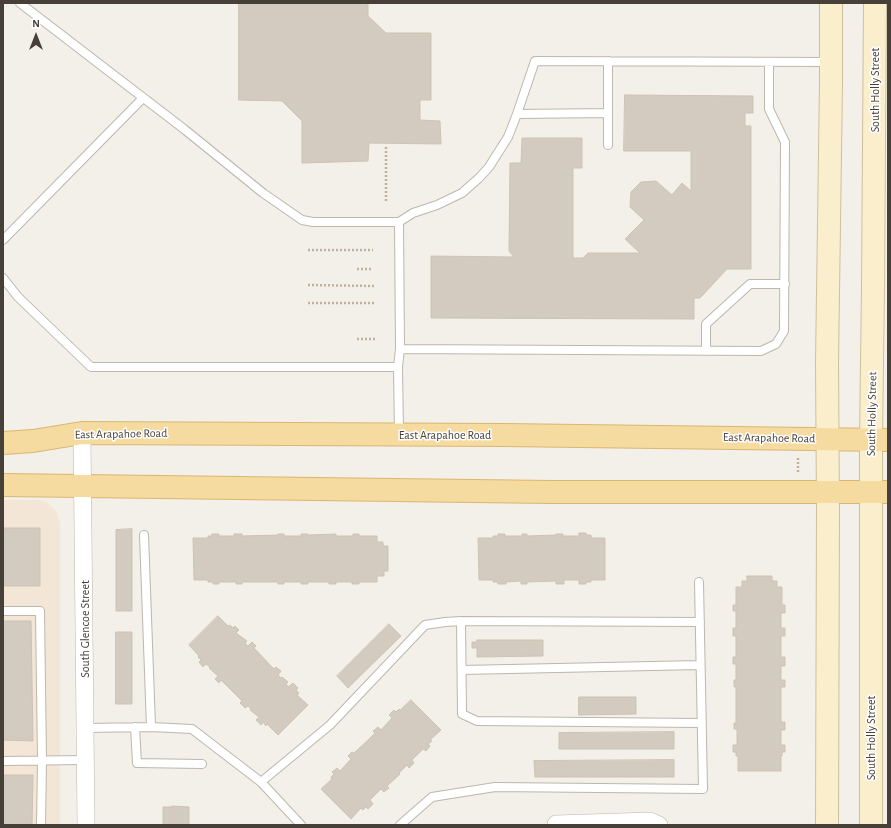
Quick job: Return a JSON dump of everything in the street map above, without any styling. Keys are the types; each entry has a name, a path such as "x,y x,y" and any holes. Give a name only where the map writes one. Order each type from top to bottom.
{"main road":[{"path":"827,825 827,438 831,3"},
{"name":"South Holly Street","path":"871,825 880,492 874,280 875,3"},
{"name":"East Arapahoe Road","path":"3,443 33,441 82,433 399,434 827,438 879,440"},
{"path":"3,485 551,492 880,492"}],"street":[{"name":"South Glencoe Street","path":"82,433 86,825"},
{"path":"556,824 650,821 659,825"}],"lane":[{"path":"20,3 263,193 302,220 313,222 399,222 413,214 462,193 489,167 508,137 535,61 831,62"},
{"path":"608,61 608,145"},
{"path":"400,348 761,351 776,344 784,331 785,142 770,109 770,62"},
{"path":"3,240 143,98"},
{"path":"517,114 608,113"},
{"path":"399,222 399,434"},
{"path":"3,278 18,297 91,367 398,367"},
{"path":"706,351 706,324 750,284 785,284"},
{"path":"144,535 151,726"},
{"path":"400,825 432,797 495,787 703,789 699,582"},
{"path":"3,611 40,611 42,760 41,825"},
{"path":"261,782 330,725 425,625 461,621 700,622"},
{"path":"461,621 462,714 477,722 701,723"},
{"path":"462,670 700,665"},
{"path":"85,728 151,726 192,730 261,782 300,825"},
{"path":"134,727 137,763 202,764"},
{"path":"3,761 85,760"}],"path":[{"path":"386,146 386,201"},
{"path":"308,250 373,250"},
{"path":"357,269 374,269"},
{"path":"308,285 374,286"},
{"path":"308,303 374,303"},
{"path":"357,339 375,339"},
{"path":"797,492 799,438"}],"shaded area":[{"path":"3,500 39,500 46,502 56,511 60,523 60,825 3,825"}],"building":[{"path":"239,3 368,3 368,16 386,33 431,33 431,100 420,100 420,120 440,121 441,144 369,143 368,161 302,163 302,121 282,101 239,100"},
{"path":"625,95 753,96 753,113 745,113 745,126 751,126 751,269 727,269 700,298 694,298 694,319 431,318 431,256 514,257 509,251 510,163 521,163 522,138 582,138 582,168 573,168 573,258 583,258 588,253 640,253 625,239 644,220 630,207 631,192 641,182 656,181 672,195 682,183 691,191 691,151 624,151"},
{"path":"3,528 40,528 40,586 3,586"},
{"path":"132,529 132,611 116,611 116,530"},
{"path":"579,533 591,535 591,538 605,538 605,580 591,580 591,582 586,582 586,584 579,584 579,580 564,580 564,584 556,584 556,581 527,582 527,584 521,584 521,581 498,584 498,582 493,582 493,580 479,580 478,538 493,538 493,536 498,536 498,534 505,534 505,536 522,536 522,534 527,534 527,536 563,534 563,536 579,536"},
{"path":"212,534 219,534 219,536 234,536 234,534 242,534 242,536 284,534 284,536 301,536 301,534 336,534 336,536 353,536 353,534 359,534 359,536 377,536 377,542 383,542 383,546 388,546 388,571 384,571 384,576 377,576 377,582 359,582 359,584 352,584 352,582 336,582 336,584 329,584 329,582 308,582 308,584 301,584 301,582 284,582 284,584 278,584 278,582 242,582 242,584 236,584 236,582 219,582 219,584 213,584 213,582 208,582 208,580 194,580 193,538 208,538 208,536 212,536"},
{"path":"747,576 772,576 772,581 777,581 777,587 782,587 782,605 785,605 785,613 781,613 781,628 785,628 785,636 781,636 781,657 785,657 785,666 781,666 781,680 785,680 785,687 781,687 781,722 785,722 785,730 781,730 781,745 785,745 785,752 782,752 781,756 781,771 738,771 738,756 736,756 736,752 733,752 733,745 737,745 737,729 734,729 734,723 736,723 736,687 734,687 734,680 736,680 736,664 733,664 733,657 736,657 736,636 733,636 733,628 736,628 736,611 733,611 733,605 736,605 736,587 742,587 742,581 747,581"},
{"path":"218,616 228,626 230,625 233,628 235,626 239,630 236,633 247,641 245,643 248,646 252,642 256,646 254,648 274,669 276,667 281,671 278,675 288,682 286,684 288,687 293,683 298,688 296,690 299,693 297,695 308,705 278,735 267,724 266,726 263,722 261,725 256,720 259,717 250,710 251,709 248,706 245,708 240,703 242,701 221,680 219,683 215,679 218,676 209,668 210,667 206,664 203,667 199,662 201,660 198,657 199,656 189,645"},
{"path":"3,621 31,621 33,741 3,740"},
{"path":"389,624 401,636 348,688 337,676"},
{"path":"116,632 132,632 132,704 116,704"},
{"path":"477,640 543,640 543,656 477,657 477,648 472,648 472,642 477,642"},
{"path":"579,697 636,697 636,714 579,715"},
{"path":"411,700 441,730 430,740 432,741 428,744 430,746 426,751 423,749 412,760 414,763 409,768 407,765 399,773 400,774 387,786 389,788 384,792 381,789 370,800 373,804 368,809 366,807 363,810 361,808 351,819 321,789 332,779 331,777 334,774 332,772 337,768 340,771 351,759 348,756 352,752 354,753 375,733 373,731 378,727 381,730 392,718 389,715 394,710 396,712 399,709 400,710"},
{"path":"674,732 674,749 559,749 559,733"},
{"path":"674,760 674,777 535,777 534,761"},
{"path":"3,775 33,775 32,825 3,825"},
{"path":"163,807 189,807 189,825 163,825"}]}
